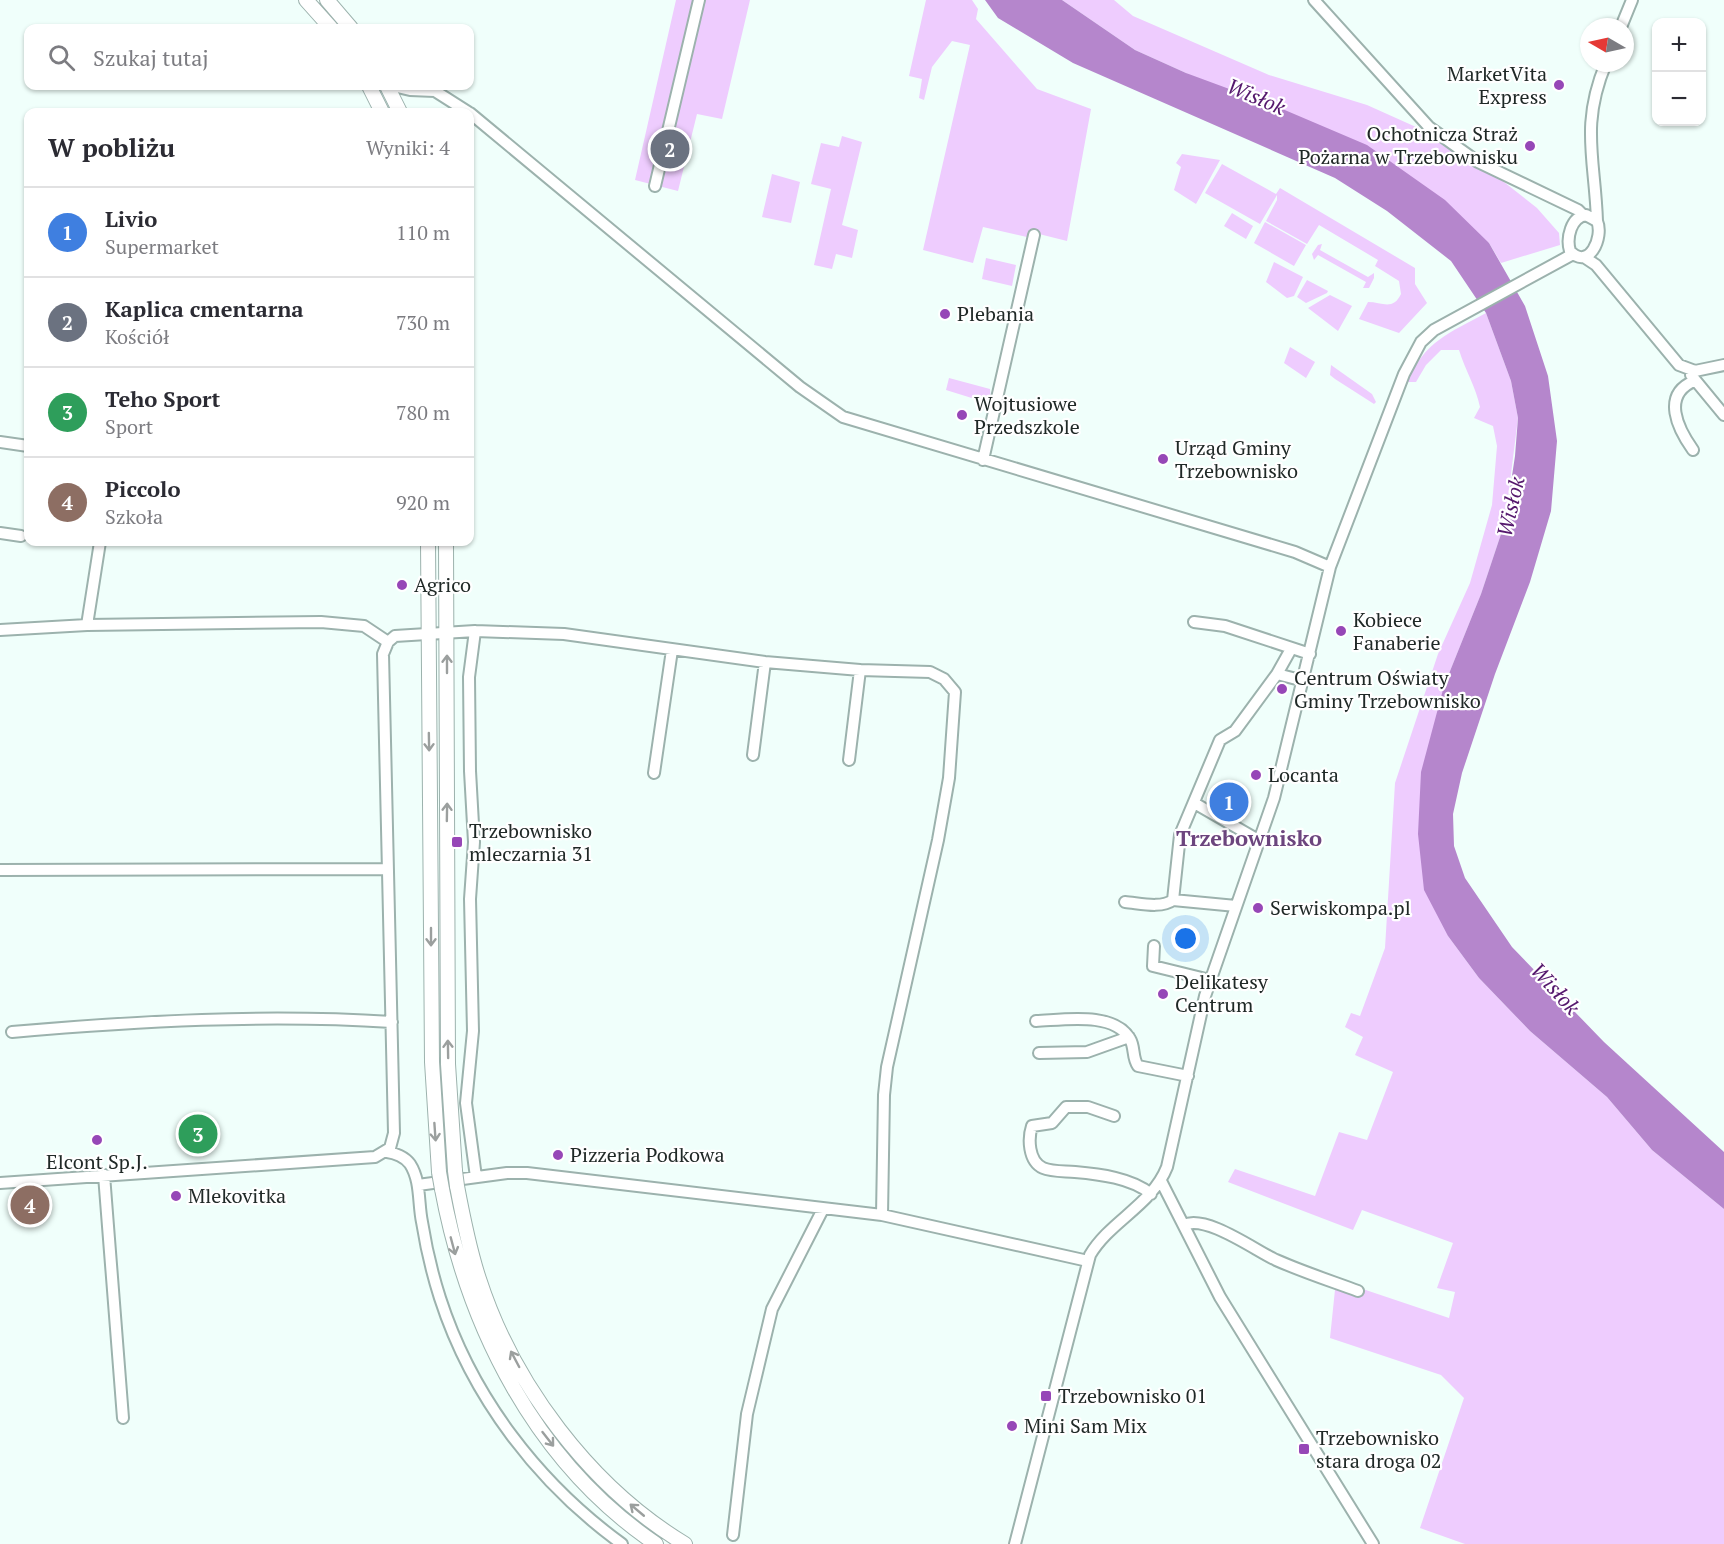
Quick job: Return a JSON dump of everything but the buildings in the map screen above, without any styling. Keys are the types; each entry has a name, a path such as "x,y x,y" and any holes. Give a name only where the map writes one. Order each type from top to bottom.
{"main road":[{"path":"306,0 328,24"},
{"path":"327,0 348,24"},
{"path":"389,90 398,106"},
{"path":"372,91 380,108"},
{"path":"428,546 432,1062 439,1172 450,1233 471,1302 494,1355 516,1394 544,1434 590,1488 657,1544"},
{"path":"446,546 448,1064 457,1186 479,1281 492,1314 533,1392 600,1476 643,1515 684,1544"}],"street":[{"path":"654,186 699,0"},
{"path":"1314,0 1429,127 1478,162 1569,208 1580,218 1597,221"},
{"path":"1625,18 1632,0"},
{"path":"1596,265 1594,250 1599,230 1594,198 1590,114 1603,72"},
{"path":"372,91 386,102 398,106 410,90"},
{"path":"431,90 442,94 462,108"},
{"path":"474,117 832,411 851,421 1295,552 1329,567"},
{"path":"1594,198 1580,218 1568,243 1578,256 1596,265 1680,365 1688,370 1694,381 1724,415"},
{"path":"982,460 1034,235"},
{"path":"1015,1544 1088,1261 1101,1241 1151,1194 1161,1181 1173,1148 1210,980 1274,798 1304,681 1329,567 1411,358 1427,335 1460,315 1554,265 1594,250"},
{"path":"1688,370 1724,365"},
{"path":"1693,450 1680,430 1674,409 1679,394 1694,381"},
{"path":"0,442 24,445"},
{"path":"0,532 21,536"},
{"path":"87,626 99,546"},
{"path":"0,630 87,626 321,622 364,626 388,642"},
{"path":"1194,622 1225,626 1310,654"},
{"path":"475,630 469,677 470,771 474,842 470,899 473,1031 466,1103 476,1177"},
{"path":"387,1152 393,1144 394,1133 383,654 388,642 395,636 429,632 475,630 564,634 765,662 860,670 930,672 944,679 955,692 949,778 886,1076 882,1215"},
{"path":"1173,900 1180,835 1196,804 1220,740 1235,731 1277,675 1291,649"},
{"path":"654,773 672,650"},
{"path":"753,755 765,662"},
{"path":"849,760 860,670"},
{"path":"1277,675 1304,681"},
{"path":"1196,804 1260,840"},
{"path":"0,870 388,869"},
{"path":"1125,902 1156,905 1168,904 1173,900 1236,906"},
{"path":"1154,946 1153,966 1210,980"},
{"path":"12,1032 148,1020 227,1017 307,1017 392,1022"},
{"path":"1036,1021 1102,1022 1115,1025 1129,1037 1138,1066 1188,1076"},
{"path":"1039,1053 1088,1052 1129,1037"},
{"path":"1114,1116 1088,1107 1066,1107 1052,1124 1032,1126 1033,1158 1042,1167 1100,1175 1143,1188 1151,1194"},
{"path":"0,1183 370,1157 387,1152 396,1153 410,1163 418,1185 421,1220 440,1297 457,1343 478,1384 502,1423 530,1460 562,1495 622,1544"},
{"path":"418,1185 527,1173 882,1215 1088,1261"},
{"path":"104,1175 123,1418"},
{"path":"1161,1181 1220,1297 1372,1544"},
{"path":"733,1535 747,1414 772,1310 823,1209"},
{"path":"1184,1225 1196,1223 1220,1231 1275,1260 1358,1291"}],"shaded area":[{"path":"676,0 750,0 722,119 697,114 678,191 635,180"},
{"path":"926,0 972,0 978,9 976,19 1037,89 1091,109 1067,241 1039,234 1031,238 983,227 973,263 923,250 970,45 952,41 932,67 924,100 919,98 922,79 909,76"},
{"path":"1062,0 1114,0 1133,16 1269,75 1367,105 1416,127 1460,157 1495,175 1537,208 1559,233 1560,245 1501,263 1489,243 1186,73 1135,50"},
{"path":"842,136 862,142 842,225 858,230 852,258 836,254 832,269 814,265 831,189 811,184 821,143 839,147"},
{"path":"1182,154 1220,160 1196,204 1174,190 1181,167 1176,163"},
{"path":"1222,164 1276,194 1280,188 1415,268 1415,284 1427,303 1399,333 1359,319 1368,302 1391,304 1398,299 1401,294 1399,281 1375,266 1378,260 1319,225 1307,244 1266,221 1277,200 1277,195 1260,224 1205,193"},
{"path":"772,174 800,182 791,223 762,217"},
{"path":"1232,213 1253,226 1246,239 1224,226"},
{"path":"1265,222 1306,245 1294,266 1254,243"},
{"path":"1322,244 1320,250 1368,277 1374,273 1369,288 1363,288 1366,282 1318,255 1314,260 1312,254 1318,245"},
{"path":"986,258 1016,265 1012,286 982,279"},
{"path":"1274,262 1303,277 1294,296 1287,298 1266,282"},
{"path":"1307,280 1328,291 1327,293 1306,303 1297,297"},
{"path":"1330,295 1352,306 1338,331 1308,308"},
{"path":"1486,313 1511,381 1518,418 1505,522 1481,594 1444,686 1448,936 1479,978 1530,1031 1607,1097 1652,1150 1724,1209 1724,1544 1465,1544 1420,1528 1464,1398 1441,1375 1330,1338 1336,1280 1449,1318 1455,1292 1437,1288 1453,1243 1362,1210 1353,1230 1228,1182 1235,1169 1315,1196 1339,1132 1367,1140 1393,1072 1355,1055 1363,1037 1345,1027 1351,1013 1360,1016 1385,948 1395,783 1438,654 1470,583 1492,505 1497,446 1493,426 1474,418 1480,407 1459,350 1441,350 1426,365 1416,382 1407,382 1414,368 1430,347 1449,333"},
{"path":"1290,347 1315,362 1306,378 1284,363"},
{"path":"1331,365 1372,394 1376,402 1374,404 1330,375"},
{"path":"949,378 990,389 991,404 946,390"}],"water":[{"name":"Wisłok","path":"985,0 1062,0 1135,50 1186,73 1273,105 1367,145 1445,200 1489,243 1525,306 1548,376 1557,441 1551,511 1530,582 1495,674 1462,773 1453,814 1454,846 1465,878 1512,947 1604,1042 1724,1152 1724,1209 1652,1150 1607,1097 1530,1031 1479,978 1448,936 1424,890 1418,834 1421,772 1444,686 1481,594 1505,522 1515,456 1518,418 1511,381 1486,313 1451,261 1387,211 1335,178 1073,63 998,18"}],"place":[{"name":"MarketVita Express","path":"1559,85"},
{"name":"Ochotnicza Straż Pożarna w Trzebownisku","path":"1530,146"},
{"name":"Kaplica cmentarna","path":"670,149"},
{"name":"Plebania","path":"945,314"},
{"name":"Wojtusiowe Przedszkole","path":"962,415"},
{"name":"Urząd Gminy Trzebownisko","path":"1163,459"},
{"name":"Agrico","path":"402,585"},
{"name":"Kobiece Fanaberie","path":"1341,631"},
{"name":"Centrum Oświaty Gminy Trzebownisko","path":"1282,689"},
{"name":"Locanta","path":"1256,775"},
{"name":"Livio","path":"1229,802"},
{"name":"Trzebownisko mleczarnia 31","path":"457,842"},
{"name":"Serwiskompa.pl","path":"1258,908"},
{"name":"Delikatesy Centrum","path":"1163,994"},
{"name":"Teho Sport","path":"198,1134"},
{"name":"Elcont Sp.J.","path":"97,1140"},
{"name":"Pizzeria Podkowa","path":"558,1155"},
{"name":"Mlekovitka","path":"176,1196"},
{"name":"Piccolo","path":"30,1205"},
{"name":"Trzebownisko 01","path":"1046,1396"},
{"name":"Mini Sam Mix","path":"1012,1426"},
{"name":"Trzebownisko stara droga 02","path":"1304,1449"}],"district":[{"name":"Trzebownisko","path":"1249,838"}]}
